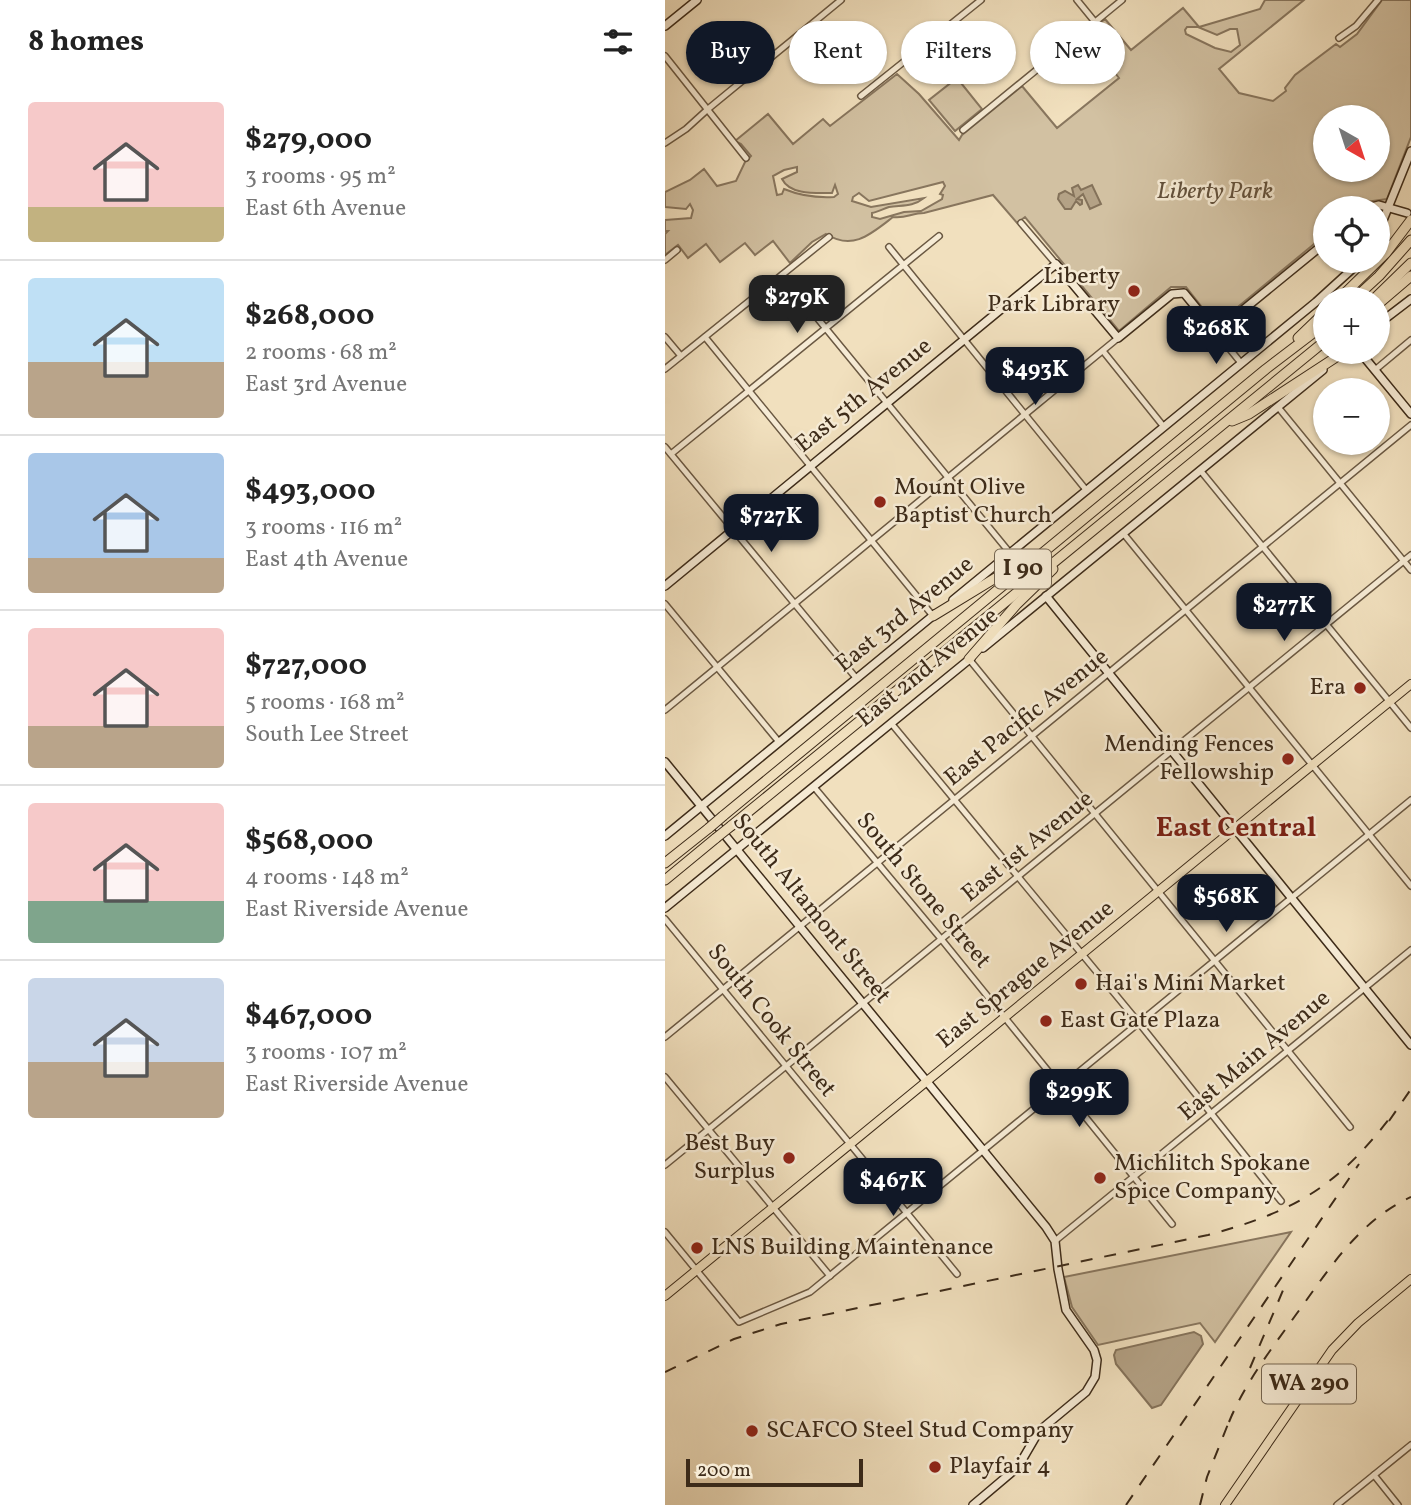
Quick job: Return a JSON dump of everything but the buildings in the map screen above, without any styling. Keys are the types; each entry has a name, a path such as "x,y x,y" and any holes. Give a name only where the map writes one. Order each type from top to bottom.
{"highway":[{"path":"1351,287 1386,253 1409,216"},
{"path":"1367,287 1411,240"},
{"path":"1386,287 1411,263"},
{"path":"1390,294 1411,276"},
{"path":"1266,369 1313,324"},
{"name":"I 90","path":"665,863 1313,333"},
{"name":"I 90","path":"665,880 1313,351"},
{"path":"1224,425 1249,414 1326,364"},
{"path":"933,616 1061,538"},
{"path":"969,659 1017,604 1049,575 1064,554"}],"main road":[{"name":"East Sprague Avenue","path":"665,1296 1411,684"},
{"name":"WA 290","path":"1226,1505 1332,1350 1358,1323 1411,1279"}],"street":[{"path":"665,26 697,0"},
{"path":"665,143 686,129 841,0"},
{"path":"861,96 981,0"},
{"path":"1077,0 1094,21"},
{"path":"1096,21 1122,0"},
{"path":"1339,38 1356,26 1378,0"},
{"path":"665,56 746,158"},
{"path":"963,130 1030,75"},
{"path":"1409,216 1390,208 1411,151"},
{"path":"1021,223 1118,338"},
{"path":"671,454 939,236"},
{"path":"665,369 829,237"},
{"path":"889,247 1087,491"},
{"path":"665,260 677,250"},
{"path":"1216,332 1313,253"},
{"name":"East 5th Avenue","path":"665,586 1056,264"},
{"name":"East 3rd Avenue","path":"665,836 1349,273"},
{"path":"782,275 1010,553"},
{"path":"665,710 1172,294 1179,292 1186,296 1241,363"},
{"path":"1390,316 1411,299"},
{"path":"665,337 681,356"},
{"path":"705,337 933,616"},
{"path":"1375,370 1411,340"},
{"path":"1103,351 1164,427"},
{"name":"East 2nd Avenue","path":"665,908 1330,364"},
{"path":"1370,364 1411,414"},
{"path":"1278,407 1411,570"},
{"name":"East Pacific Avenue","path":"665,1037 1411,425"},
{"path":"665,447 857,679"},
{"path":"1200,470 1411,727"},
{"path":"1123,533 1411,886"},
{"name":"East 1st Avenue","path":"665,1165 1411,555"},
{"path":"1046,596 1411,1045"},
{"path":"665,604 779,742"},
{"path":"969,659 1350,1127"},
{"path":"891,723 1139,1023 1281,1201"},
{"name":"South Altamont Street","path":"665,762 1055,1241"},
{"name":"South Stone Street","path":"814,786 1173,1224"},
{"path":"665,1232 739,1322 798,1299 984,1151 1411,800"},
{"name":"South Cook Street","path":"665,919 957,1273"},
{"name":"East Main Avenue","path":"1055,1241 1411,950"},
{"path":"665,1077 829,1276"},
{"path":"974,1505 1018,1467 1039,1431 1086,1392 1095,1377 1097,1366 1092,1345 1066,1310 1055,1241"},
{"path":"1337,1505 1411,1445"},
{"path":"1374,1475 1398,1505"}],"green space":[{"name":"Liberty Park","path":"1265,0 1304,0 1219,69 1239,93 1273,101 1286,91 1285,88 1295,75 1336,44 1340,47 1357,34 1382,0 1411,0 1411,137 1388,196 1313,196 1313,245 1216,325 1186,287 1171,287 1119,331 1025,217 1017,223 993,195 924,213 893,217 869,234 853,241 836,239 826,234 812,242 790,263 773,241 755,255 745,243 720,262 706,244 688,258 678,245 665,255 665,234 668,231 665,231 665,220 691,218 693,210 690,204 686,209 665,207 665,192 690,180 704,169 717,186 736,181 751,156 735,141 768,114 793,144 823,119 830,126 897,74 901,78 901,84 908,84 919,94 959,140 1022,86 1057,128 1112,84 1125,84 1125,43 1131,50 1183,8 1199,27 1260,9","holes":["1187,27 1198,27 1217,35 1237,29 1240,45 1231,52 1215,48 1186,34","797,167 797,172 782,179 791,188 804,192 832,193 835,185 838,194 834,197 815,197 784,189 782,194 777,195 773,176","943,182 945,186 940,194 943,195 942,199 921,211 904,212 880,219 872,217 872,213 889,207 912,204 924,198 871,207 852,201 859,193 869,201"]},
{"path":"949,84 962,84 982,109 955,131 929,100"},
{"path":"1291,1232 1215,1342 1200,1323 1098,1345 1072,1307 1064,1277"}],"shaded area":[{"path":"1078,185 1081,190 1092,185 1101,204 1090,209 1083,194 1077,199 1082,200 1082,204 1076,201 1071,209 1065,209 1058,199 1059,194 1065,191 1074,196 1072,188"},
{"path":"1194,1332 1201,1336 1203,1344 1161,1405 1152,1408 1116,1364 1116,1350"}],"railway":[{"path":"1389,1121 1411,1089"},
{"path":"665,1372 734,1339 781,1324 1208,1235 1239,1226 1313,1193 1353,1160 1393,1114"},
{"path":"1126,1505 1359,1164"},
{"path":"1229,1422 1259,1368 1332,1265 1375,1219 1411,1197"},
{"path":"1250,1368 1284,1288"},
{"path":"1200,1505 1207,1477 1232,1414"}],"place":[{"name":"Liberty Park Library","path":"1134,291"},
{"name":"Mount Olive Baptist Church","path":"880,502"},
{"name":"Era","path":"1360,688"},
{"name":"Mending Fences Fellowship","path":"1288,759"},
{"name":"Hai's Mini Market","path":"1081,984"},
{"name":"East Gate Plaza","path":"1046,1021"},
{"name":"Best Buy Surplus","path":"789,1158"},
{"name":"Michlitch Spokane Spice Company","path":"1100,1178"},
{"name":"LNS Building Maintenance","path":"697,1248"},
{"name":"SCAFCO Steel Stud Company","path":"752,1431"},
{"name":"Playfair 4","path":"935,1467"}],"district":[{"name":"East Central","path":"1236,828"}]}
